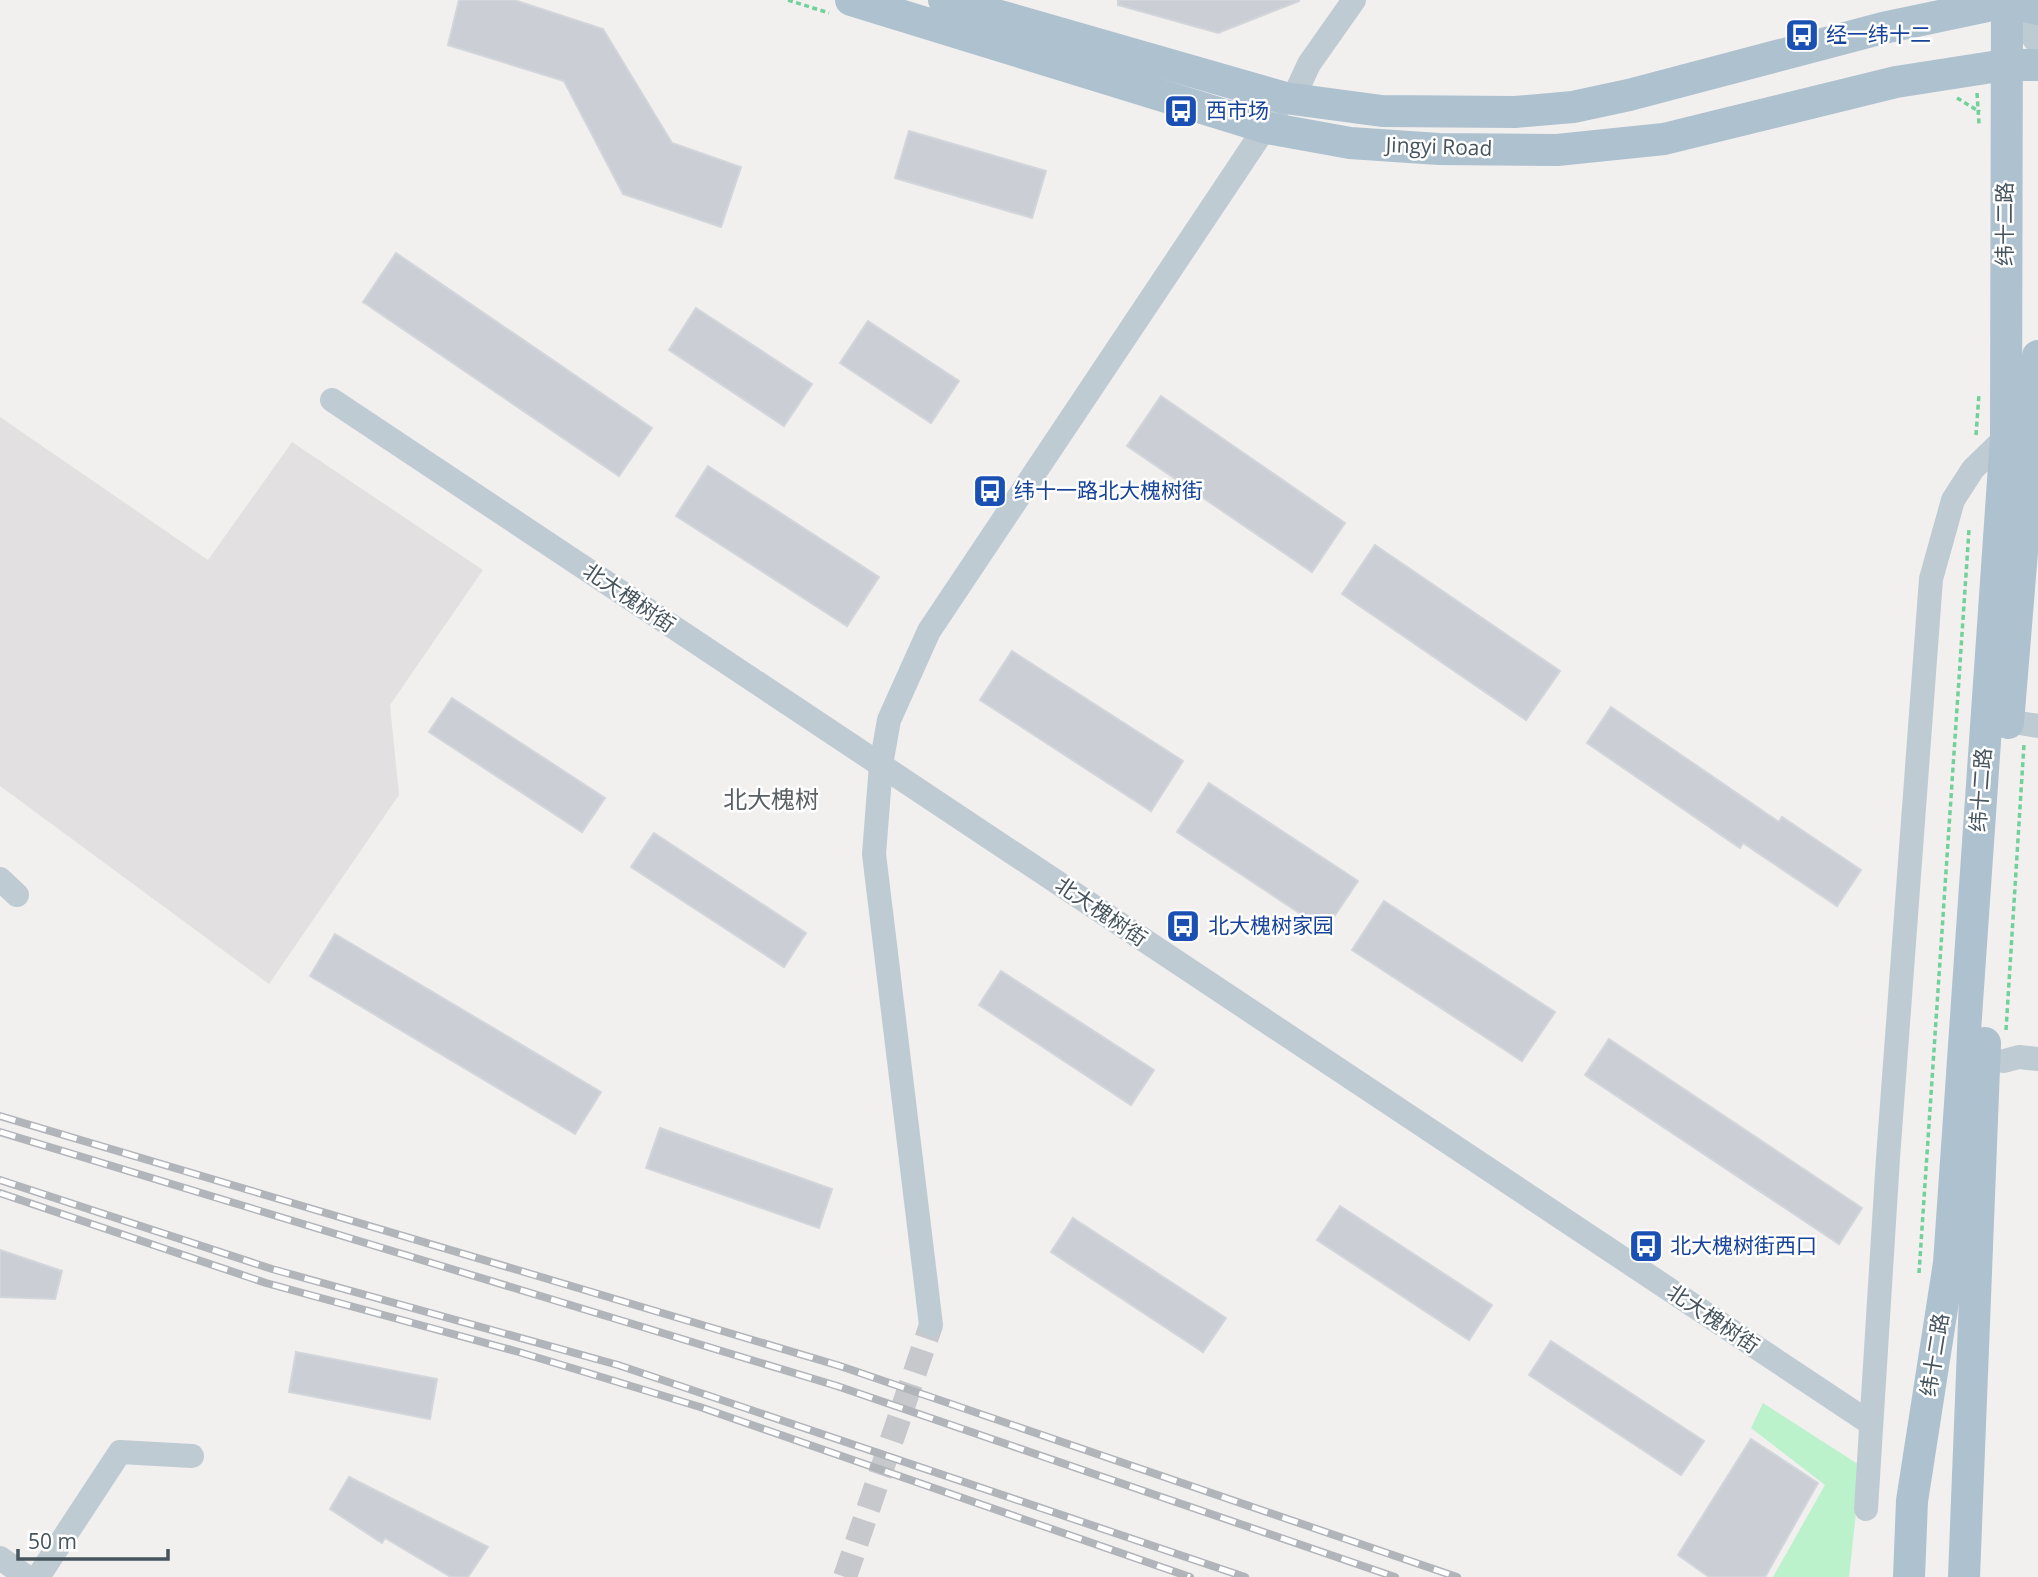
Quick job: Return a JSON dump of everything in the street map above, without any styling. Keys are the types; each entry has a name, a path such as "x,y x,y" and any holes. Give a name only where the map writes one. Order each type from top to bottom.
{"main road":[{"name":"Jingyi Road","path":"851,0 1267,128 1350,143 1439,149 1557,150 1664,139 1896,82 1991,67 2038,65"},
{"name":"Jingyi Road","path":"944,0 1285,98 1382,111 1515,112 1573,107 1883,28 2006,1 2038,9"},
{"name":"纬十二路","path":"1909,1577 1912,1502 1950,1263 2006,437 1991,67 2006,1"},
{"name":"纬十二路","path":"1964,1577 1987,998 2023,724 2038,356"}],"street":[{"path":"931,1325 874,854 881,765 889,719 929,631 1285,98 1297,90 1309,64 1353,0"},
{"path":"2006,1 2038,44"},
{"name":"北大槐树街","path":"332,400 1870,1423"},
{"path":"1866,1509 1931,579 1952,500 1973,469 2006,437"},
{"path":"2004,1062 2019,1057 2038,1059"},
{"path":"38,1577 120,1452 192,1456"},
{"path":"0,1558 27,1577"}],"path":[{"path":"1980,136 1991,67"},
{"path":"1973,469 1979,389"},
{"path":"1919,1286 1970,524"}],"shaded area":[{"path":"0,417 208,560 292,442 483,570 390,705 399,795 269,984 0,786"}],"green space":[{"path":"1763,1403 1861,1466 1849,1577 1773,1577 1825,1485 1751,1428"}],"building":[{"path":"459,0 514,0 603,29 672,143 741,167 721,227 623,194 564,81 448,45"},
{"path":"1118,0 1299,1 1218,33 1118,5"},
{"path":"909,131 1046,171 1032,218 895,178"},
{"path":"396,253 652,428 619,476 363,302"},
{"path":"696,308 812,384 784,426 669,350"},
{"path":"868,321 959,381 931,423 840,363"},
{"path":"1161,396 1345,523 1312,572 1127,446"},
{"path":"708,466 879,577 847,626 676,516"},
{"path":"1375,545 1560,671 1526,720 1342,594"},
{"path":"1012,651 1183,761 1151,811 980,700"},
{"path":"452,698 605,798 582,832 429,732"},
{"path":"1611,707 1779,822 1782,817 1861,870 1837,906 1743,843 1740,848 1587,743"},
{"path":"1209,783 1358,881 1325,930 1177,832"},
{"path":"654,833 806,933 784,967 631,867"},
{"path":"1384,901 1555,1012 1522,1061 1352,950"},
{"path":"335,934 601,1092 575,1134 310,976"},
{"path":"1001,971 1154,1070 1131,1105 979,1005"},
{"path":"1609,1039 1862,1208 1839,1244 1585,1075"},
{"path":"660,1128 832,1189 819,1228 646,1168"},
{"path":"1340,1206 1492,1305 1469,1340 1317,1240"},
{"path":"1073,1218 1226,1318 1203,1352 1051,1252"},
{"path":"0,1250 62,1271 55,1299 0,1297"},
{"path":"1551,1341 1704,1441 1681,1475 1529,1375"},
{"path":"296,1352 437,1379 430,1419 289,1392"},
{"path":"1751,1439 1818,1483 1765,1577 1709,1577 1678,1555"},
{"path":"349,1477 488,1547 468,1577 451,1577 385,1538 382,1543 330,1509"}],"tunnel":[{"path":"845,1577 931,1325"}],"railway":[{"path":"0,1116 840,1366 1457,1577"},
{"path":"0,1132 837,1386 1395,1577"},
{"path":"0,1180 272,1269 618,1365 1245,1577"},
{"path":"0,1193 266,1283 519,1352 700,1407 1190,1577"}],"place":[{"name":"经一纬十二","path":"1802,35"},
{"name":"西市场","path":"1181,111"},
{"name":"纬十一路北大槐树街","path":"990,491"},
{"name":"北大槐树家园","path":"1183,926"},
{"name":"北大槐树街西口","path":"1646,1246"}],"district":[{"name":"北大槐树","path":"771,800"}]}
